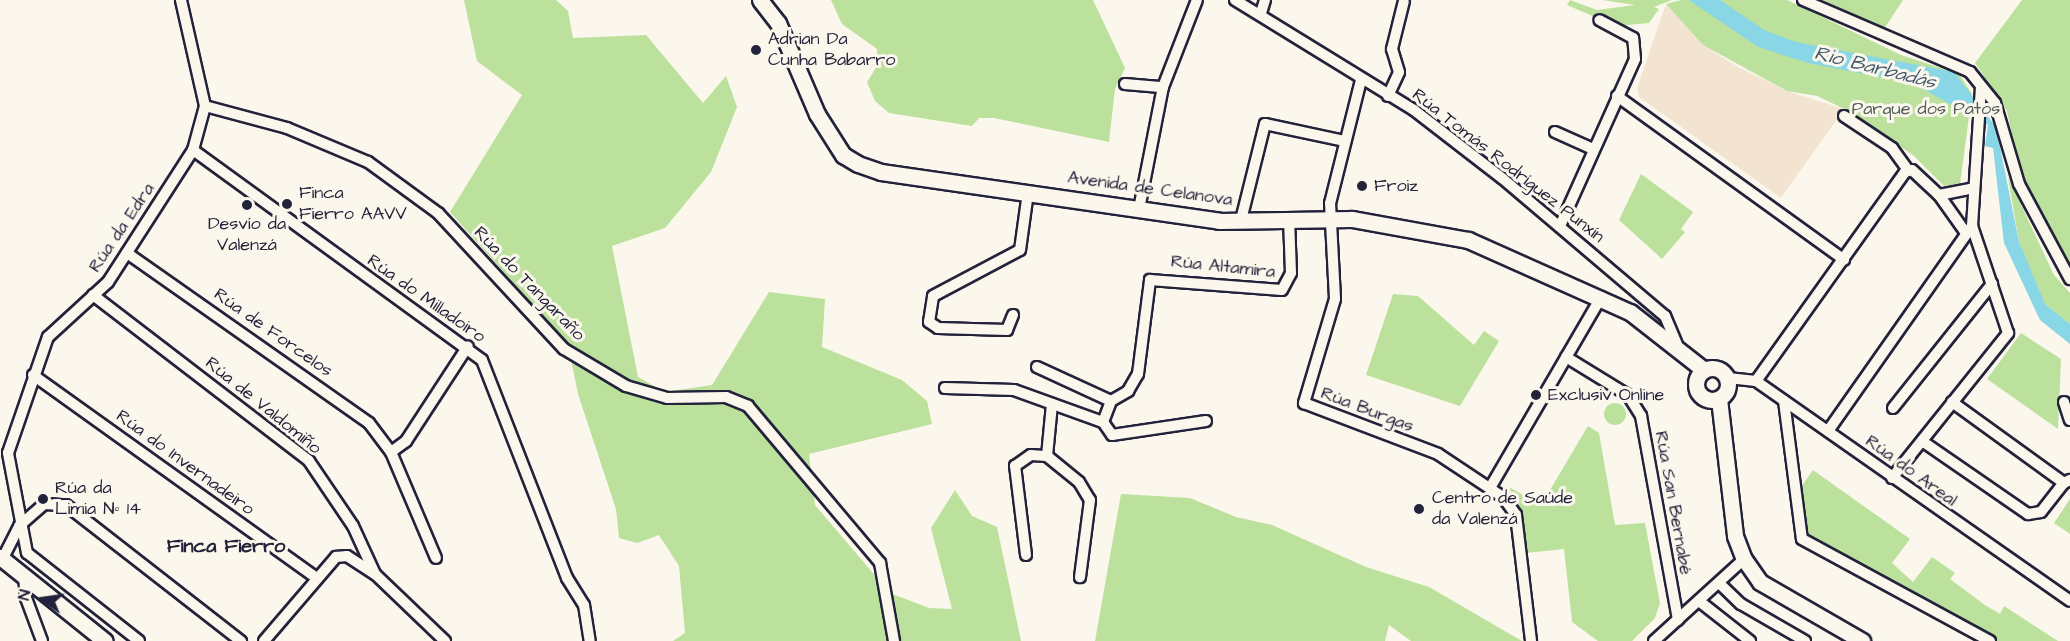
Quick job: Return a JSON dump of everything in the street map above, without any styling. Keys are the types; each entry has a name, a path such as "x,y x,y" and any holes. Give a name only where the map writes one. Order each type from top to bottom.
{"street":[{"name":"Rúa da Edra","path":"139,641 27,553 19,526 8,453 48,337 93,295 127,253 193,150 205,106 181,0"},
{"name":"Avenida de Celanova","path":"760,0 778,23 817,114 843,155 881,172 1139,209 1241,220 1333,219 1406,225 1468,240 1601,297 1677,344 1704,370"},
{"path":"1139,209 1163,87 1197,0"},
{"name":"Rúa Tomás Rodríguez Punxín","path":"1236,0 1261,13 1388,96 1560,226 1665,316 1677,344"},
{"path":"1261,13 1264,0"},
{"path":"1803,0 1952,60 1981,87 2002,120 2019,184 2070,279"},
{"path":"1388,96 1399,72 1392,49 1404,1"},
{"path":"1560,226 1635,59 1634,38 1599,20"},
{"path":"1333,219 1330,202 1361,80"},
{"path":"1125,84 1163,87"},
{"path":"1828,431 1969,229 1971,189 1979,139 1981,87"},
{"path":"1617,96 1844,260"},
{"name":"Rúa do Tangaraño","path":"205,106 287,128 368,162 438,213 564,349 626,386 667,398 726,397 748,406 880,563 894,641"},
{"path":"1844,116 1892,148 1908,170 1940,195 1969,229 1992,284 2008,333 1892,478"},
{"path":"1241,220 1265,124 1345,141"},
{"path":"1555,132 1593,149"},
{"name":"Rúa do Milladoiro","path":"193,150 468,346 482,360 567,578 584,605 590,641"},
{"path":"1756,381 1908,170"},
{"path":"1940,195 1971,189"},
{"path":"1013,315 1007,330 938,328 929,322 933,296 1020,249 1028,192"},
{"name":"Rúa Altamira","path":"1103,422 1111,401 1128,391 1138,374 1150,280 1282,290 1291,273 1288,219"},
{"name":"Rúa Burgas","path":"1333,219 1335,299 1304,403 1438,454 1490,488"},
{"name":"Rúa de Forcelos","path":"127,253 342,401 391,452 436,558"},
{"path":"1893,408 1992,284"},
{"name":"Rúa de Valdomiño","path":"93,295 309,461 353,526 375,574"},
{"path":"1531,641 1515,515 1490,488 1601,297"},
{"path":"391,452 406,441 468,346"},
{"name":"Rúa San Bernabé","path":"1566,357 1628,395 1641,416 1678,620"},
{"path":"1037,367 1111,401"},
{"path":"1719,399 1699,394 1697,378 1704,370 1718,369 1728,378 1729,388 1719,399 1735,536 1744,558 1761,582 1862,641"},
{"name":"Rúa do Invernadeiro","path":"33,375 317,578"},
{"name":"Rúa do Areal","path":"1728,378 1756,381 2070,601"},
{"path":"945,388 998,386 1103,422 1112,435 1206,421"},
{"path":"1784,401 1802,538 1990,641"},
{"path":"1922,441 2028,514 2041,513 2067,481 1952,402"},
{"path":"2064,402 2070,420"},
{"path":"1047,456 1052,404"},
{"path":"1026,555 1015,466 1031,454 1047,456 1079,482 1089,500 1080,577"},
{"path":"105,641 1,557 19,526 44,504 66,505 241,641"},
{"name":"Rúa de Valdomiño","path":"317,578 336,557 347,556 375,574 445,641"},
{"path":"1654,641 1720,584 1744,558"},
{"path":"24,576 26,598 42,641"},
{"path":"264,641 317,578"},
{"path":"1720,584 1741,604 1804,641"},
{"path":"1699,601 1750,641"}],"shaded area":[{"path":"1666,4 1703,45 1738,67 1787,91 1844,109 1781,198 1639,97 1637,88"}],"green space":[{"path":"464,0 556,0 568,11 573,38 646,35 703,103 726,76 737,107 711,172 665,228 612,246 638,377 665,392 712,385 769,292 825,299 822,347 902,380 927,401 932,424 809,454 815,505 890,593 929,608 952,609 931,528 955,490 972,516 997,527 1021,641 673,641 685,633 679,566 659,535 637,543 619,538 616,509 578,394 568,344 450,212 522,95 477,61"},
{"path":"831,0 1093,0 1125,68 1115,89 1109,142 994,118 979,118 972,126 889,113 875,101 867,82 877,66 877,49 842,24"},
{"path":"1570,0 1597,10 1635,5 1602,0 1672,0 1654,7 1659,9 1649,23 1616,26 1567,5"},
{"name":"Parque dos Patos","path":"1681,0 1787,0 1901,55 1959,74 1972,94 1960,184 1944,186 1914,156 1851,112 1817,96 1787,91 1703,45 1666,4"},
{"path":"1823,0 1903,0 1884,29"},
{"path":"2022,0 2070,0 2070,271 2019,168 2007,111 1975,63"},
{"path":"1641,174 1693,212 1681,229 1685,232 1662,259 1619,220"},
{"path":"2008,177 2054,275 2070,293 2070,324 2045,304 2036,289 2019,242"},
{"path":"1393,294 1418,296 1474,345 1484,331 1499,341 1460,406 1366,375"},
{"path":"2021,333 2061,359 2058,429 1987,379"},
{"path":"1615,403 1625,410 1626,414 1619,424 1615,425 1605,418 1604,414 1611,404"},
{"path":"1588,426 1599,433 1615,525 1645,523 1660,603 1655,618 1632,641 1598,641 1572,622 1564,549 1526,553 1524,520 1509,487 1541,505"},
{"path":"1813,470 1910,539 1892,563 1913,582 1932,557 1955,573 1950,579 1985,605 2000,614 2004,606 2058,641 1990,641 1802,539 1796,494"},
{"path":"1121,494 1190,498 1236,517 1272,525 1366,567 1429,587 1522,641 1411,641 1389,625 1385,641 1095,641"},
{"path":"2070,499 2070,534 2054,523"}],"water":[{"name":"Rio Barbadás","path":"1689,0 1720,0 1764,30 1796,42 1954,72 1996,127 2019,242 2045,304 2070,324 2070,344 2040,320 2004,243 1993,148 1985,146 1988,125 1912,83 1808,63 1758,47"}],"place":[{"name":"Adrian Da Cunha Babarro","path":"756,50"},
{"name":"Froiz","path":"1362,186"},
{"name":"Finca Fierro AAVV","path":"287,204"},
{"name":"Desvío da Valenzá","path":"247,205"},
{"name":"Exclusiv Online","path":"1536,395"},
{"name":"Rúa da Limia Nº 14","path":"43,499"},
{"name":"Centro de Saúde da Valenzá","path":"1419,509"}],"district":[{"name":"Finca Fierro","path":"226,546"}]}
